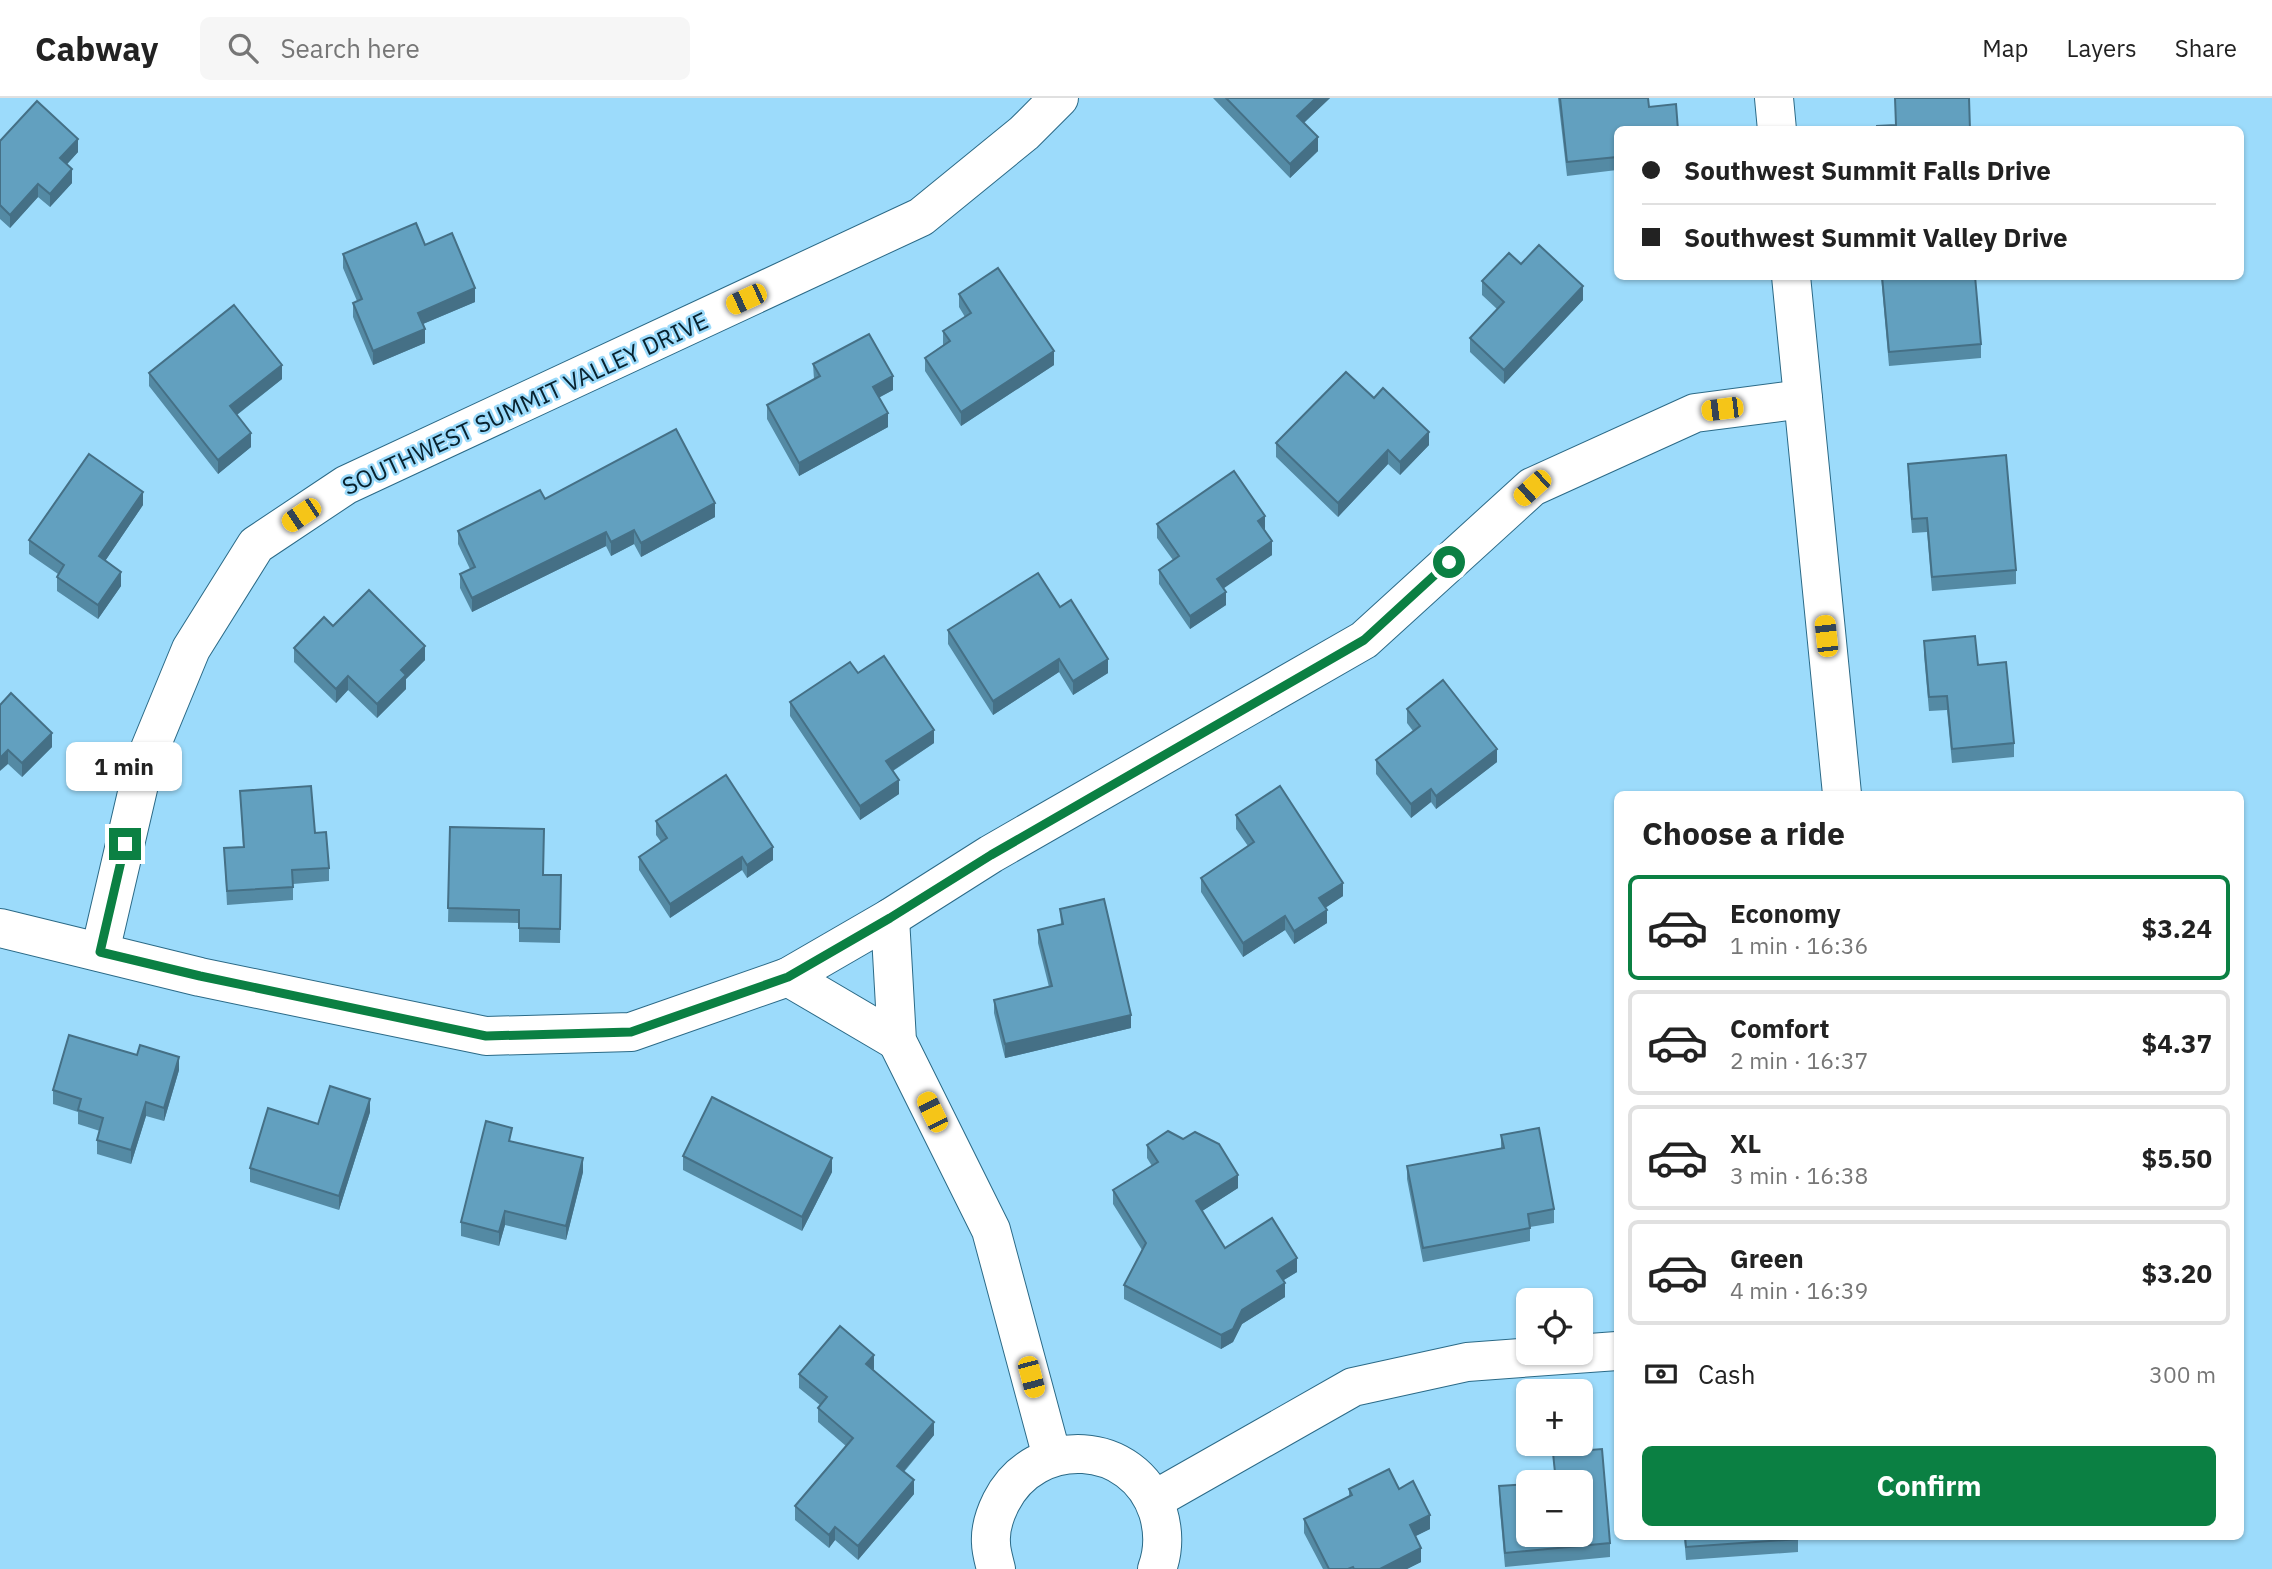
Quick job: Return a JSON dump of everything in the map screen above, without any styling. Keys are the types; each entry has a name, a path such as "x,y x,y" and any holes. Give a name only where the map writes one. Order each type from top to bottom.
{"street":[{"name":"SOUTHWEST SUMMIT VALLEY DRIVE","path":"100,952 144,763 191,649 256,545 346,485 921,217 1024,133 1059,98"},
{"path":"1774,98 1777,126"},
{"path":"1791,280 1842,791"},
{"path":"0,928 200,976 486,1036 631,1032 788,977 991,855 1364,640 1532,488 1695,413 1803,399"},
{"path":"890,918 897,1041 991,1230 1052,1457"},
{"path":"788,977 897,1041"},
{"path":"1154,1500 1353,1387 1467,1362 1614,1351"},
{"path":"996,1569 990,1542 994,1514 1007,1489 1027,1469 1052,1457 1072,1453 1091,1454 1111,1460 1143,1483 1154,1500 1162,1527 1162,1555 1157,1569"}],"building":[{"path":"1226,98 1316,98 1297,116 1318,137 1290,164"},
{"path":"1560,98 1648,98 1649,107 1676,104 1678,126 1614,126 1614,157 1567,162"},
{"path":"1895,98 1969,98 1970,126 1877,126 1896,125"},
{"path":"37,101 78,139 60,158 72,169 50,194 38,184 10,215 0,205 0,141"},
{"path":"416,223 425,245 452,233 475,288 418,313 425,329 373,351 353,303 362,299 343,254"},
{"path":"1539,245 1583,286 1504,370 1470,338 1504,302 1482,281 1509,253 1521,264"},
{"path":"998,268 1054,351 961,412 925,358 950,341 943,331 971,313 959,294"},
{"path":"1882,280 1975,280 1981,344 1889,352"},
{"path":"234,305 282,365 230,406 251,433 218,460 149,373"},
{"path":"869,334 893,376 873,387 888,413 799,463 767,405 820,376 813,364"},
{"path":"1346,372 1374,398 1383,388 1429,432 1400,462 1388,450 1338,503 1276,443"},
{"path":"676,429 715,503 641,543 634,530 611,542 606,532 472,598 460,574 475,567 458,531 540,490 545,499"},
{"path":"89,454 143,492 99,556 121,572 98,605 57,577 64,565 29,540"},
{"path":"2006,455 2016,570 1932,577 1927,518 1912,519 1908,464"},
{"path":"1234,471 1265,516 1258,521 1272,541 1217,579 1226,592 1190,616 1159,570 1179,556 1157,524"},
{"path":"1038,573 1060,607 1071,600 1108,659 1073,681 1059,659 993,701 948,630"},
{"path":"369,590 425,646 401,670 406,675 377,704 348,676 336,689 294,648 324,617 333,626"},
{"path":"1975,636 1978,665 2006,662 2014,743 1952,749 1947,696 1929,697 1924,641"},
{"path":"884,656 934,730 886,761 899,780 860,806 790,702 850,662 858,673"},
{"path":"1443,680 1497,749 1436,796 1431,789 1411,804 1376,760 1420,726 1407,709"},
{"path":"11,693 52,733 22,763 8,750 0,758 0,705"},
{"path":"726,775 773,847 747,865 742,857 670,904 639,857 667,838 656,821"},
{"path":"311,786 315,833 326,832 329,868 292,870 293,887 227,891 224,848 244,847 240,791"},
{"path":"1280,786 1343,883 1319,898 1327,910 1294,931 1285,916 1243,943 1201,878 1254,842 1236,815"},
{"path":"450,827 544,829 543,875 561,875 560,929 519,928 519,910 448,908"},
{"path":"1104,899 1131,1015 1005,1044 994,1000 1052,986 1038,930 1063,924 1060,909"},
{"path":"69,1035 137,1055 140,1045 179,1057 164,1108 146,1102 131,1150 97,1140 103,1118 78,1110 81,1099 53,1090"},
{"path":"330,1086 370,1099 339,1196 250,1168 268,1108 318,1124"},
{"path":"712,1097 832,1158 802,1217 683,1156"},
{"path":"486,1121 512,1128 509,1141 583,1158 566,1226 505,1211 499,1232 461,1222"},
{"path":"1539,1128 1554,1209 1528,1214 1530,1228 1423,1248 1407,1166 1504,1148 1501,1135"},
{"path":"1168,1131 1183,1139 1195,1132 1219,1144 1238,1175 1196,1201 1225,1248 1272,1218 1297,1258 1277,1271 1285,1283 1242,1310 1233,1329 1221,1335 1124,1285 1146,1243 1113,1190 1158,1162 1147,1145"},
{"path":"840,1326 874,1355 866,1364 934,1422 897,1466 914,1480 858,1546 835,1527 829,1535 795,1506 853,1438 818,1408 827,1397 799,1374"},
{"path":"1602,1449 1610,1543 1593,1545 1593,1470 1555,1470 1553,1456 1593,1456 1593,1450"},
{"path":"1389,1469 1399,1489 1413,1481 1430,1515 1410,1525 1421,1548 1380,1569 1329,1569 1304,1519 1352,1495 1349,1489"},
{"path":"1516,1485 1516,1547 1568,1547 1505,1553 1499,1486"},
{"path":"1685,1540 1784,1540 1686,1547"}],"route":[{"path":"125,844 100,952 200,976 486,1036 631,1032 788,977 991,855 1364,640 1449,562"}]}
